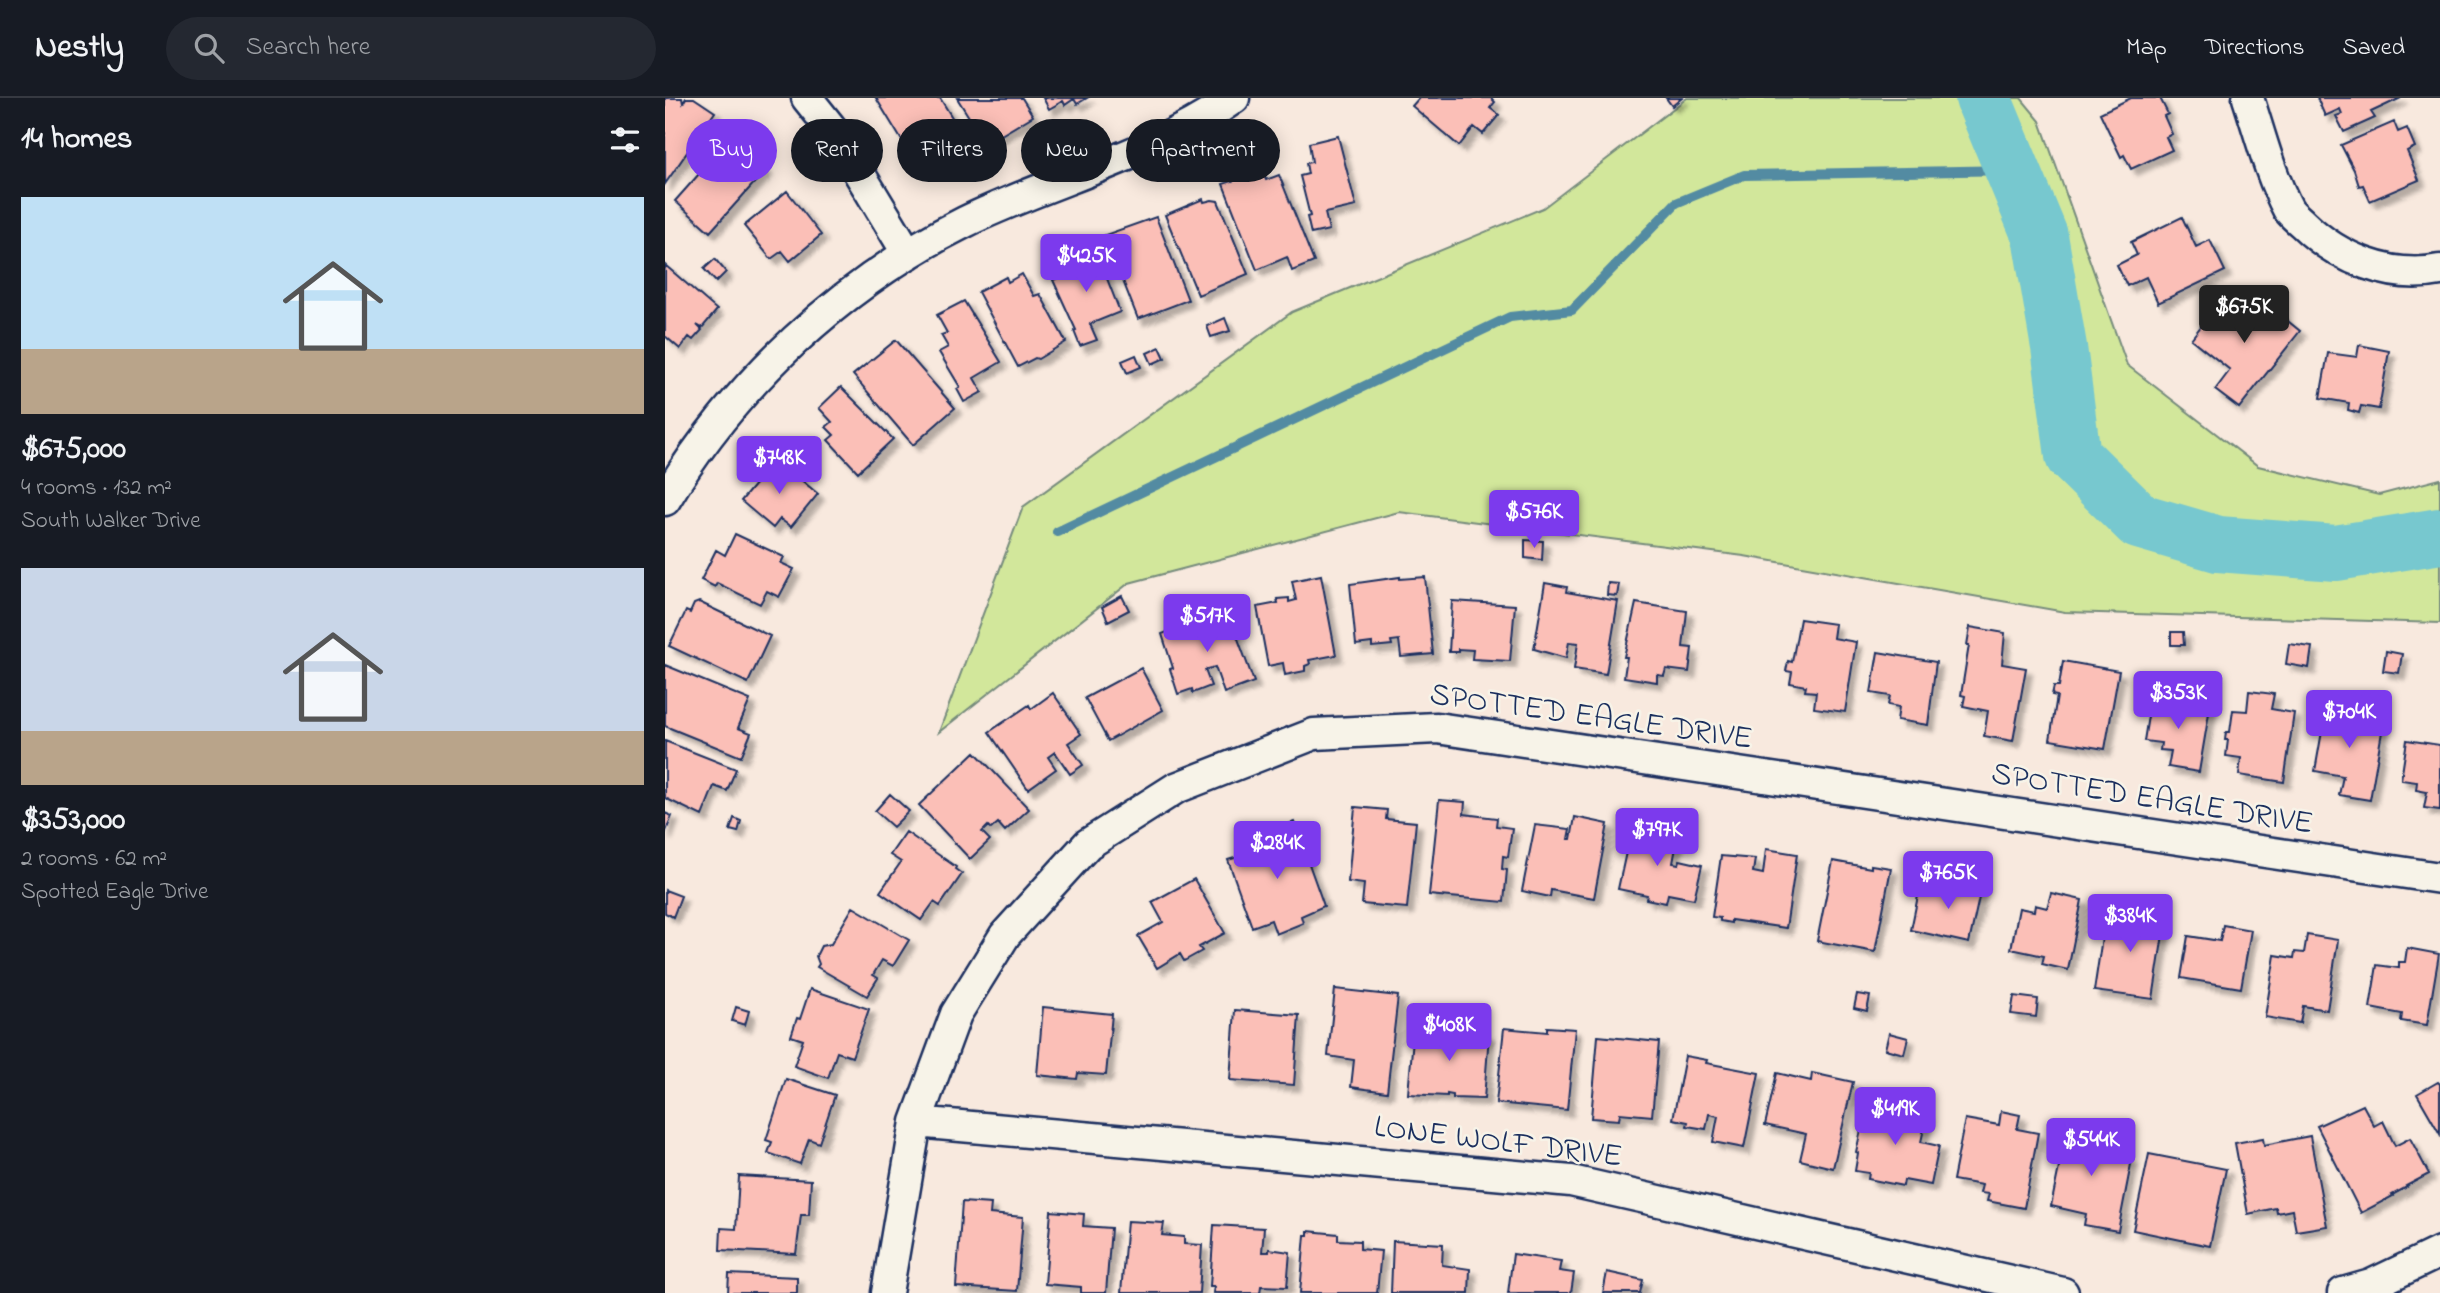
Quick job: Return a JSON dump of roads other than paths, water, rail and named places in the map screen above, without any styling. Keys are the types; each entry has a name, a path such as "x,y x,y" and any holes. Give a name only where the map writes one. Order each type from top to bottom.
{"street":[{"path":"807,98 835,133 908,254"},
{"path":"665,500 675,460 832,307 908,254 965,222 1180,131 1234,98"},
{"path":"2248,98 2289,211 2317,237 2351,258 2384,270 2440,270"},
{"name":"SPOTTED EAGLE DRIVE","path":"887,1293 916,1122 955,1014 1005,935 1089,844 1176,788 1314,734 1437,727 2440,878"},
{"name":"LONE WOLF DRIVE","path":"916,1122 1571,1181 2063,1293"},
{"path":"2343,1293 2371,1285 2440,1252"}],"waterway":[{"path":"1983,98 2040,236 2059,347 2073,456 2139,521 2218,544 2336,553 2440,536"},
{"path":"1057,532 1510,317 1572,310 1676,203 1744,175 2014,170"}]}
